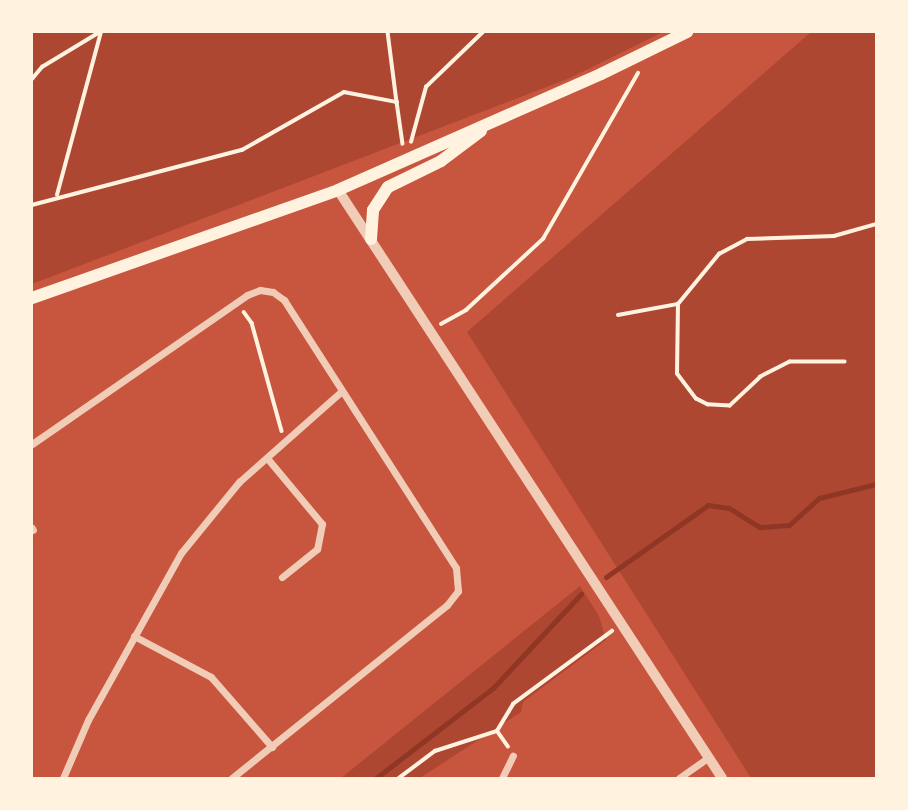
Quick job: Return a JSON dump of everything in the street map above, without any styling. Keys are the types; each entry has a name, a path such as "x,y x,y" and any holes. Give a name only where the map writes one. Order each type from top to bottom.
{"main road":[{"path":"32,298 338,190 649,52 687,32"},
{"path":"371,239 373,210 388,187 467,145 489,124"}],"street":[{"path":"338,190 623,623 722,779"},
{"path":"32,444 236,302 260,290 279,295 456,568 458,591 447,605 232,779"},
{"path":"63,779 88,720 193,536 239,482 342,391"},
{"path":"267,458 322,524 317,549 282,578"},
{"path":"134,636 211,677 272,747"},
{"path":"502,779 513,755"},
{"path":"679,779 709,757"}],"path":[{"path":"32,79 42,67 100,32"},
{"path":"56,196 100,32"},
{"path":"388,32 406,161"},
{"path":"406,161 426,87 482,32"},
{"path":"431,330 466,310 543,239 649,52"},
{"path":"32,205 56,196 242,150 344,92 397,102"},
{"path":"845,362 790,362 761,377 730,406 708,405 690,393 677,374 678,304 719,254 747,239 834,236 877,224"},
{"path":"236,302 251,323 285,442"},
{"path":"618,315 678,304"},
{"path":"399,779 435,751 497,731 513,704 623,623"},
{"path":"497,731 513,755"}],"shaded area":[{"path":"32,32 663,32 570,78 32,284"},
{"path":"811,32 876,32 876,778 751,778 467,332"},
{"path":"580,586 599,616 606,640 523,702 521,712 420,778 341,778"}],"waterway":[{"path":"606,577 708,505 729,508 760,527 789,525 819,498 876,484"},
{"path":"376,778 493,688 581,594"}]}
